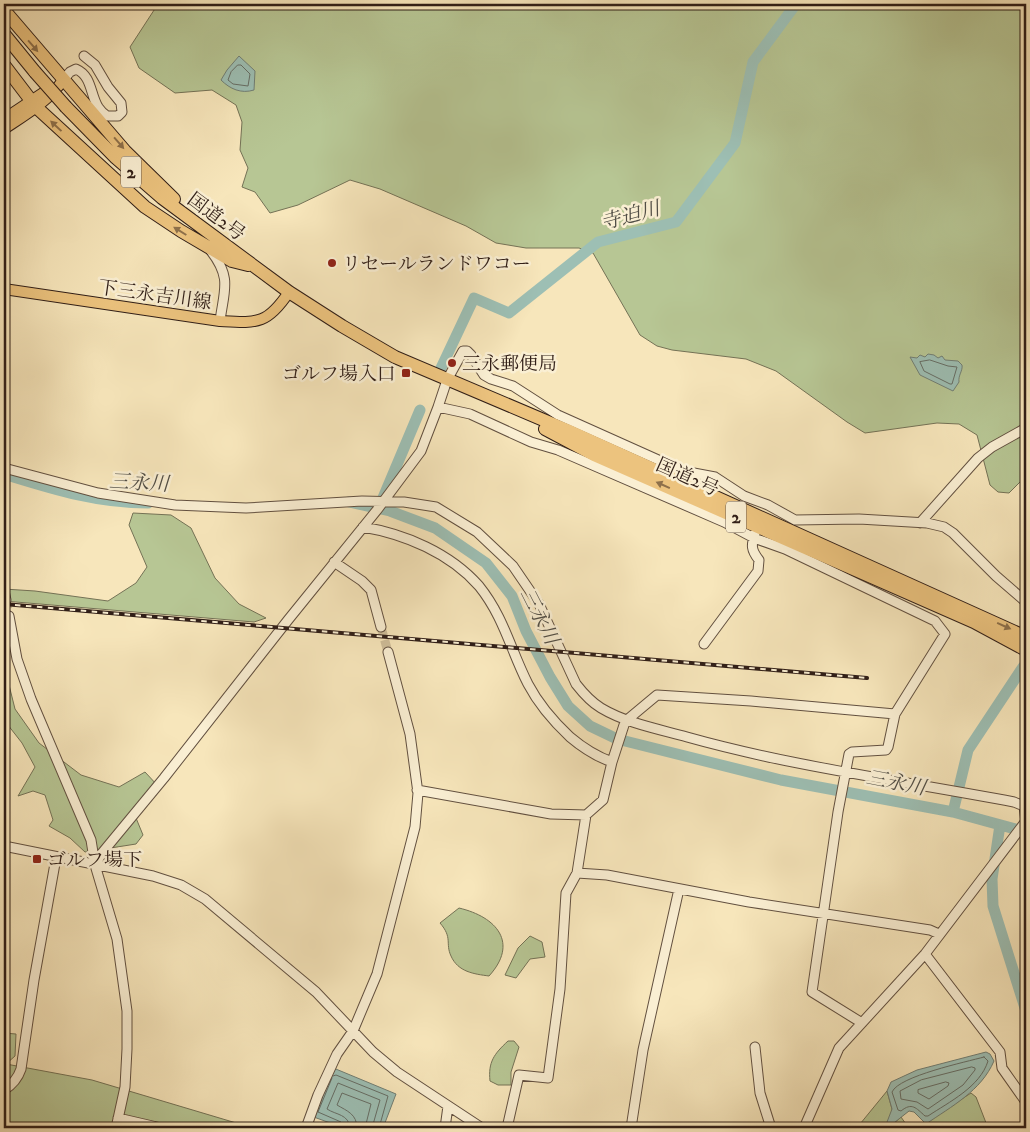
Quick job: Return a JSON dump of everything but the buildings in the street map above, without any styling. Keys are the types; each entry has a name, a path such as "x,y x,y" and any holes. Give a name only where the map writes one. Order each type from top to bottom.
{"highway":[{"path":"4,10 126,151 204,229"},
{"name":"国道2号","path":"4,34 66,107 116,158 162,198 289,292 395,358 567,430 1026,637"},
{"path":"4,64 33,104 145,207 232,261 255,267"},
{"name":"国道2号","path":"447,380 594,455 974,622 1026,650"}],"main road":[{"path":"4,129 63,80"},
{"path":"4,119 33,104"},
{"name":"下三永吉川線","path":"4,289 220,321 250,322 263,319 274,313 289,292"}],"street":[{"path":"63,80 76,68 83,72 98,107 107,116 118,116 122,112 122,103 108,87 94,65 84,56"},
{"path":"208,247 217,259 226,278 220,321"},
{"path":"95,865 102,853 164,778 421,451 447,380 462,351 467,351 471,355 484,375 513,386 558,415 683,471 715,477 766,509 795,520 860,519 920,522 944,527 953,533 996,576 1026,602"},
{"path":"438,407 470,414 531,442 558,450 755,534 935,621 945,634 895,714 886,750 852,752 849,754 838,812 812,992 862,1023"},
{"path":"920,522 978,458 992,447 1026,428"},
{"path":"4,468 98,493 175,505 246,508 362,501 404,502 436,507 477,532 513,566 539,604 576,684 600,707 625,722 845,774 1014,802 1024,806 1025,823 1014,838 925,954 839,1048 804,1128"},
{"path":"362,527 411,540 453,564 471,579 487,598 506,630 527,683 542,709 559,727 586,750 613,759"},
{"path":"704,644 758,571 759,560 753,553 751,544 755,534"},
{"path":"334,562 362,581 371,590 381,627"},
{"path":"9,616 16,659 91,840 95,865 117,939 125,987 127,1049 125,1087 116,1128"},
{"path":"306,1128 318,1095 337,1054 353,1031 377,974 414,834 417,790 410,734 388,652"},
{"path":"507,1128 519,1075 548,1078 560,989 566,893 577,873 586,815 603,800 613,759 625,722 656,695 895,714"},
{"path":"417,790 551,814 586,815"},
{"path":"4,846 160,878 181,885 205,899 316,992 373,1052 397,1072 482,1128"},
{"path":"4,1090 19,1076 21,1069 34,980 56,858"},
{"path":"577,873 607,874 679,889 823,914 930,930 939,934"},
{"path":"631,1128 643,1050 679,889"},
{"path":"925,954 1000,1052 1002,1068 1026,1102"},
{"path":"755,1048 760,1093 770,1128"},
{"path":"445,1128 448,1106"},
{"path":"118,1118 161,1128"}],"green space":[{"path":"158,4 1026,4 1026,476 1009,493 998,492 990,485 977,435 959,424 937,423 865,433 776,371 746,359 672,350 657,346 640,335 593,253 579,248 526,248 496,243 466,226 380,189 350,180 298,205 270,213 255,192 242,187 248,168 240,150 242,122 236,105 212,90 175,93 139,68 130,47"},
{"path":"133,513 171,515 191,528 215,578 239,604 266,618 254,622 4,601 4,589 35,591 108,601 136,583 147,567 129,525"},
{"path":"4,665 15,709 39,743 81,775 119,787 145,772 158,786 136,818 143,835 136,844 85,852 70,838 49,826 53,820 45,795 33,791 18,796 35,767 22,743 4,720"},
{"path":"459,908 484,918 500,933 503,942 502,953 498,964 489,976 462,969 451,956 448,937 440,923"},
{"path":"530,936 542,942 545,957 530,959 516,978 505,975 518,948"},
{"path":"4,1033 16,1034 15,1056 6,1064 92,1080 253,1128 4,1128"},
{"path":"508,1041 514,1041 519,1047 511,1072 511,1085 498,1085 490,1081 491,1063 499,1050"},
{"path":"887,1091 892,1109 891,1126 901,1117 908,1127 861,1128 860,1124"},
{"path":"971,1093 976,1097 988,1128 917,1128"}],"water":[{"path":"239,56 255,71 254,90 236,90 221,80"},
{"path":"928,354 938,358 942,356 945,360 958,361 962,365 959,382 953,391 920,375 910,357 917,358 920,355 925,357"},
{"path":"986,1052 990,1054 994,1061 988,1072 974,1089 956,1104 926,1124 914,1112 909,1111 890,1126 887,1122 892,1109 887,1091 891,1082 917,1070"},
{"path":"331,1067 396,1094 383,1128 344,1128 311,1116"}],"waterway":[{"name":"寺迫川","path":"441,368 474,298 509,313 598,242 676,222 735,143 753,62 796,4"},
{"name":"寺迫川","path":"380,505 420,410"},
{"name":"三永川","path":"4,474 57,490 93,498 148,503"},
{"name":"三永川","path":"349,502 390,511 435,528 486,563 512,596 526,631 550,677 568,706 590,726 617,739 781,780 953,812 1026,832"},
{"path":"953,812 968,750 1023,667"},
{"path":"1000,825 992,879 993,906 1026,1011"}],"tunnel":[{"path":"6,600 9,616"},
{"path":"381,627 388,652"}],"railway":[{"path":"4,604 867,678"}],"place":[{"name":"リセールランドワコー","path":"332,263"},
{"name":"三永郵便局","path":"452,363"},
{"name":"ゴルフ場入口","path":"406,373"},
{"name":"ゴルフ場下","path":"37,859"}]}
